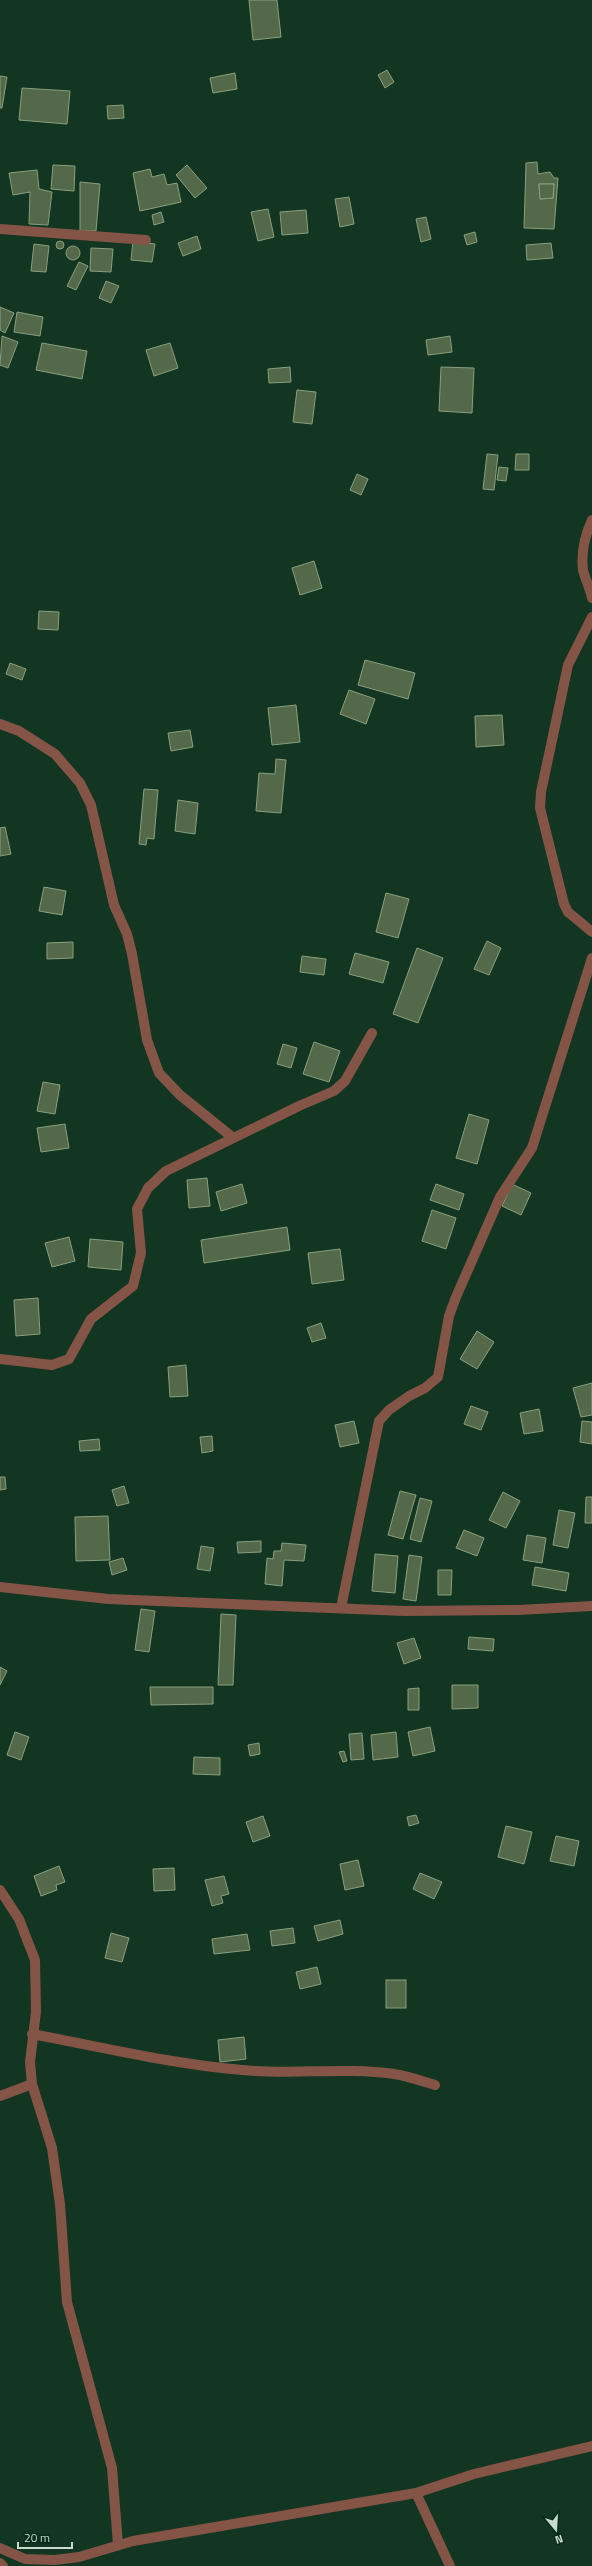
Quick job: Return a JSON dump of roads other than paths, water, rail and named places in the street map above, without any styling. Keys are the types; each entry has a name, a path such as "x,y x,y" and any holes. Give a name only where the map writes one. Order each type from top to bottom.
{"street":[{"path":"0,229 146,240"},
{"path":"592,520 586,535 583,570 592,598"},
{"path":"592,617 568,665 561,703 544,767 540,808 564,904 568,912 592,932"},
{"path":"0,724 19,731 55,754 80,783 91,804 114,905 126,934 132,954 147,1040 160,1073 180,1095 219,1129 232,1137"},
{"path":"341,1608 379,1422 389,1410 425,1388 438,1377 449,1316 500,1197 532,1148 592,958"},
{"path":"0,1359 52,1365 69,1359 91,1319 133,1286 141,1253 137,1209 148,1188 166,1171 232,1137 334,1091 345,1081 372,1033"},
{"path":"0,1587 108,1599 404,1611 519,1610 592,1606"},
{"path":"0,1890 19,1919 35,1960 36,2012 32,2034 30,2062 32,2084 52,2148 60,2204 67,2302 112,2468 118,2545"},
{"path":"32,2034 148,2057 240,2070 275,2073 355,2072 395,2074 435,2084"},
{"path":"0,2096 32,2084"},
{"path":"0,2548 24,2559 55,2560 79,2558 118,2545 237,2522 416,2493 474,2474 592,2446"},
{"path":"416,2493 450,2566"},
{"path":"0,2563 3,2566"}]}
